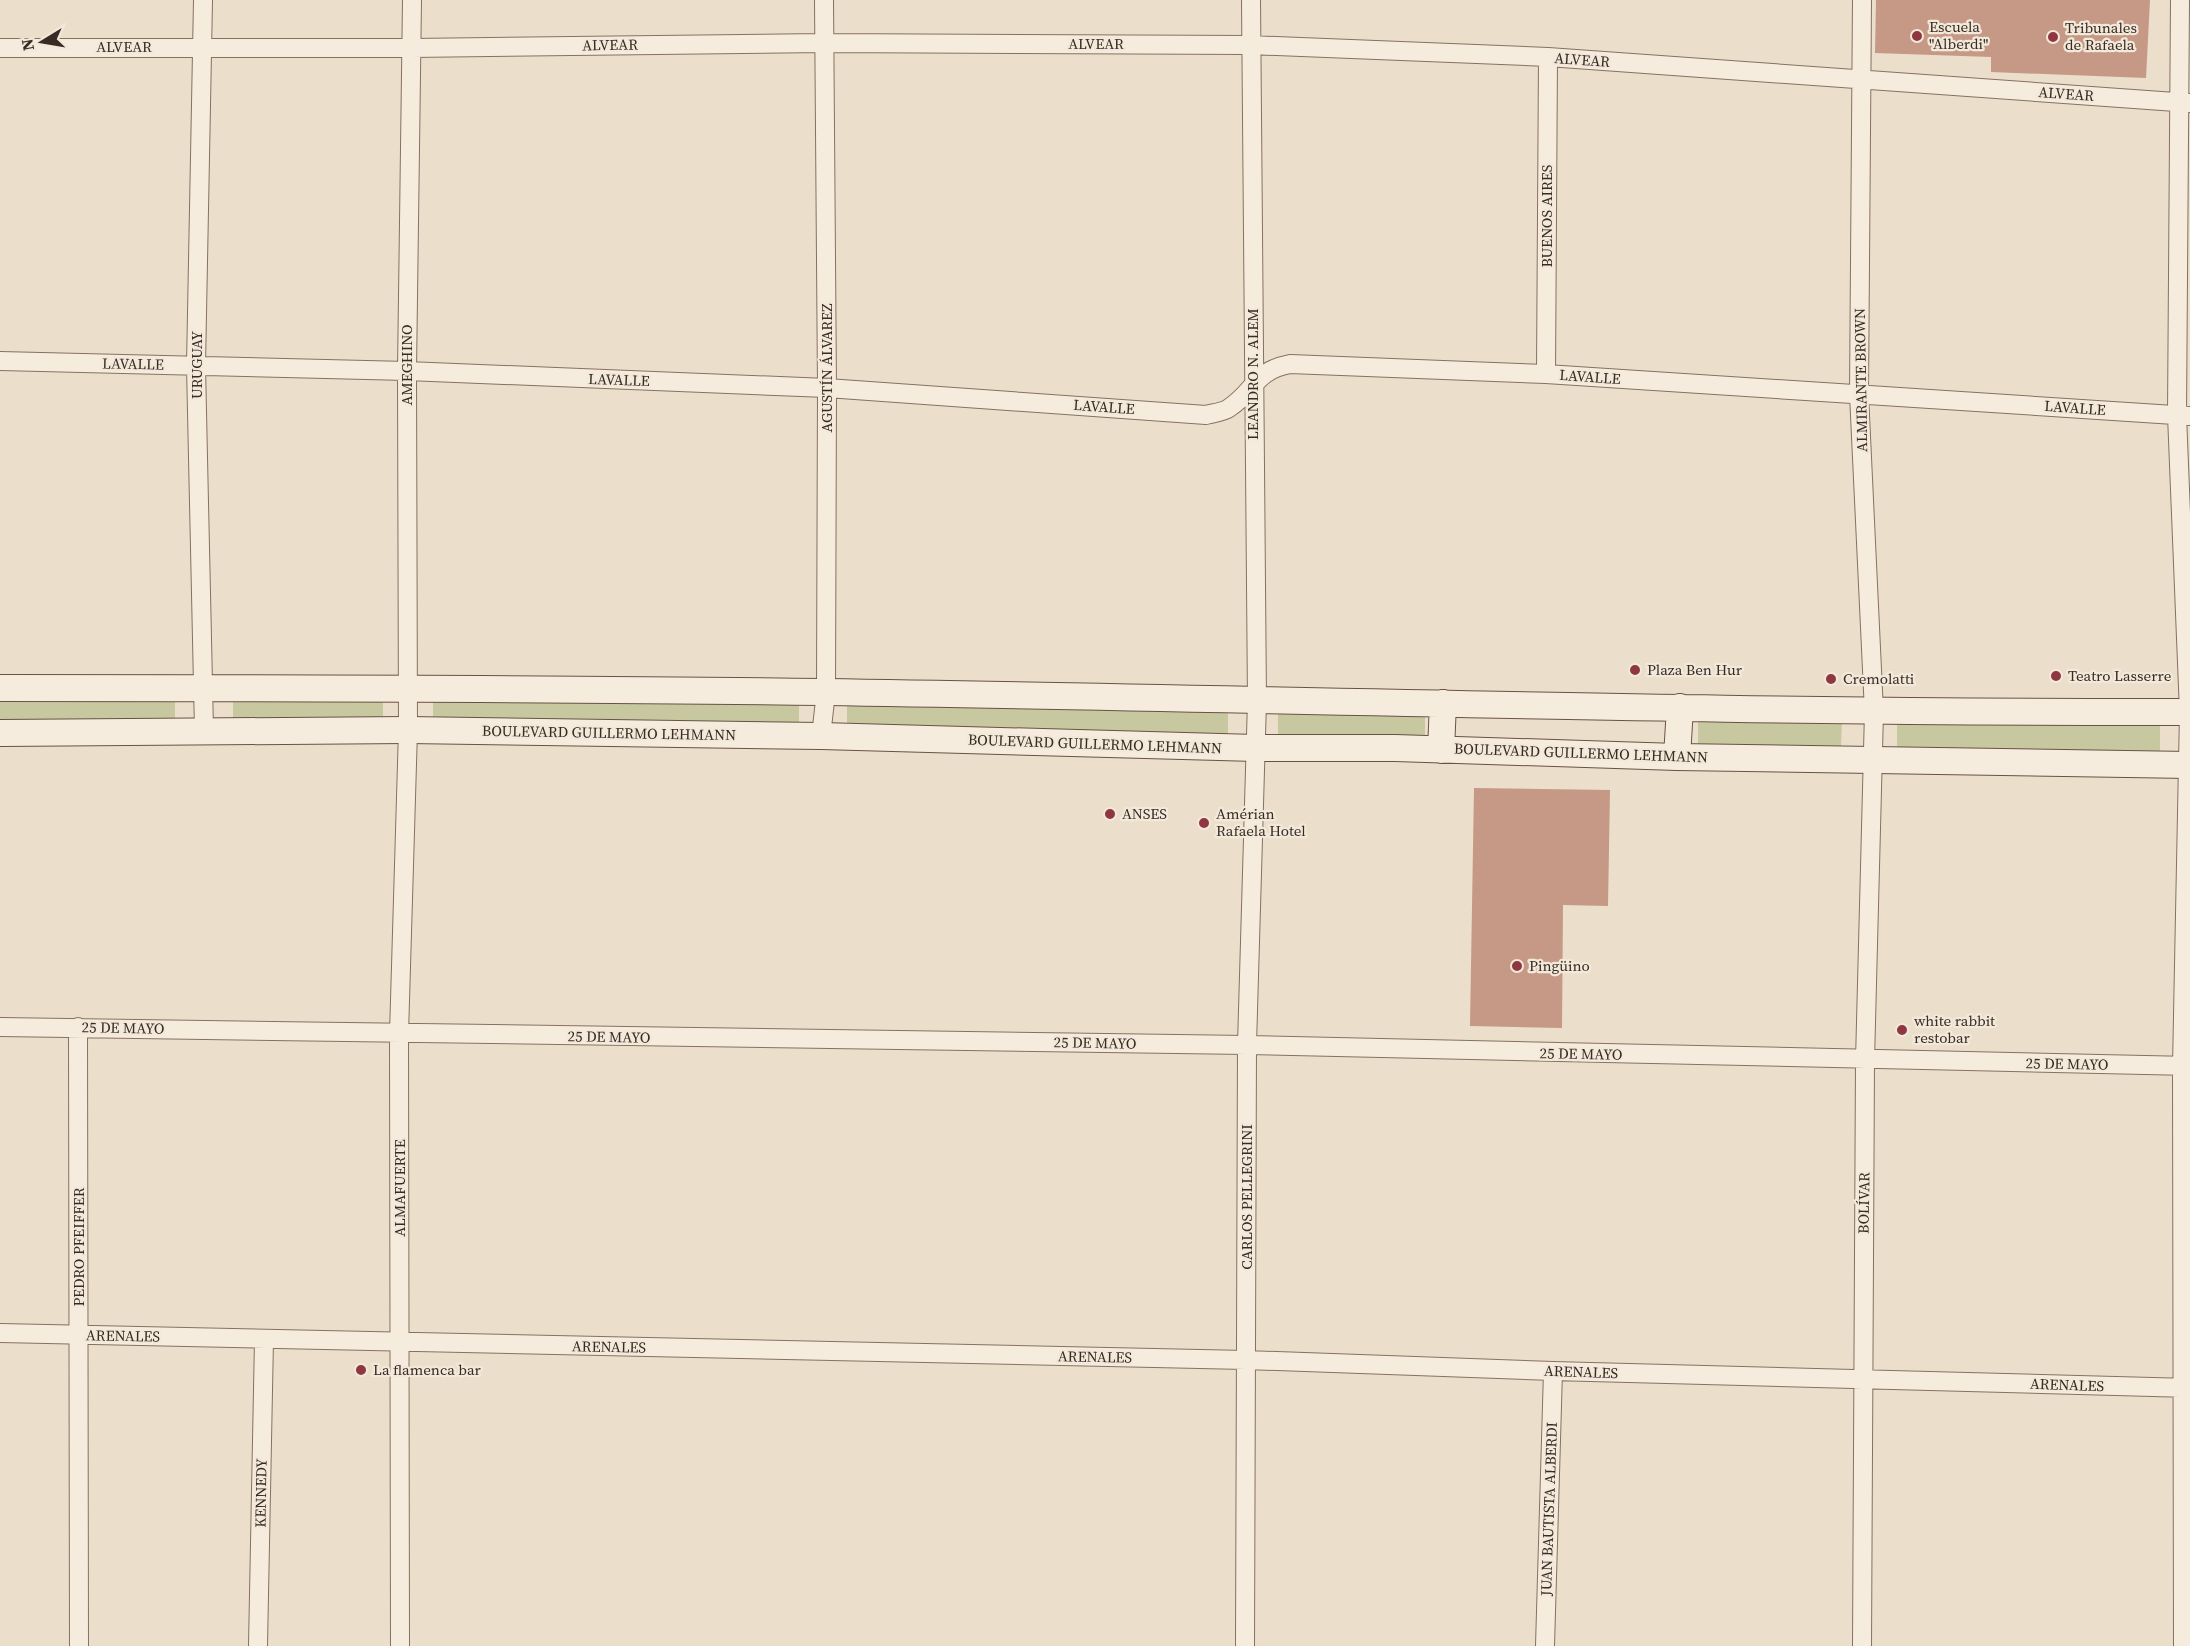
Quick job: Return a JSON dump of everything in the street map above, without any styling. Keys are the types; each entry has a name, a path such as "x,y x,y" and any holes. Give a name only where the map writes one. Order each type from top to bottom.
{"main road":[{"path":"0,688 408,687 826,692 1874,712 2189,712"},
{"path":"1441,750 1443,703"},
{"path":"1677,757 1680,707"},
{"name":"BOULEVARD GUILLERMO LEHMANN","path":"0,733 408,730 821,736 1677,757 2188,765"}],"street":[{"name":"URUGUAY","path":"203,0 204,47 196,366 204,730"},
{"name":"AMEGHINO","path":"408,730 407,371 412,0"},
{"name":"AGUSTÍN ÁLVAREZ","path":"821,736 826,692 827,388 824,0"},
{"name":"LEANDRO N. ALEM","path":"1251,0 1256,748"},
{"name":"ALMIRANTE BROWN","path":"1862,0 1859,394 1874,712 1874,759"},
{"path":"2180,0 2184,102 2183,415 2189,712 2183,1646"},
{"name":"ALVEAR","path":"0,48 411,48 824,43 1250,45 1548,57 1861,81 2184,102"},
{"name":"BUENOS AIRES","path":"1546,374 1548,57"},
{"name":"LAVALLE","path":"0,361 407,371 827,388 1206,415 1229,409 1254,382 1274,368 1290,364 1546,374 2183,415"},
{"name":"ALMAFUERTE","path":"400,1646 399,1034 408,730"},
{"name":"CARLOS PELLEGRINI","path":"1245,1646 1247,1045 1256,748"},
{"name":"BOLÍVAR","path":"1862,1646 1865,1061 1874,759"},
{"name":"25 DE MAYO","path":"0,1027 1247,1045 2186,1067"},
{"name":"PEDRO PFEIFFER","path":"78,1027 79,1646"},
{"name":"ARENALES","path":"0,1333 1246,1360 1553,1371 2185,1388"},
{"name":"KENNEDY","path":"258,1646 264,1339"},
{"name":"JUAN BAUTISTA ALBERDI","path":"1545,1646 1553,1371"}],"green space":[{"path":"433,695 799,700 799,726 433,722"},
{"path":"175,696 175,723 0,723 0,697"},
{"path":"233,697 383,697 383,723 233,724"},
{"path":"847,701 1228,709 1228,736 847,728"},
{"path":"1278,709 1425,713 1425,739 1278,735"},
{"path":"1698,718 1842,719 1841,746 1698,744"},
{"path":"1897,721 2160,725 2160,751 1897,748"}],"building":[{"path":"1876,0 2150,0 2146,78 1991,72 1991,57 1875,53"},
{"name":"Pingüino","path":"1474,788 1610,790 1608,906 1563,905 1562,1028 1470,1026"}],"place":[{"name":"Escuela \"Alberdi\"","path":"1917,36"},
{"name":"Tribunales de Rafaela","path":"2053,37"},
{"name":"Plaza Ben Hur","path":"1635,670"},
{"name":"Teatro Lasserre","path":"2056,676"},
{"name":"Cremolatti","path":"1831,679"},
{"name":"ANSES","path":"1110,814"},
{"name":"Amérian Rafaela Hotel","path":"1204,823"},
{"name":"Pingüino","path":"1517,966"},
{"name":"white rabbit restobar","path":"1902,1030"},
{"name":"La flamenca bar","path":"361,1370"}]}
